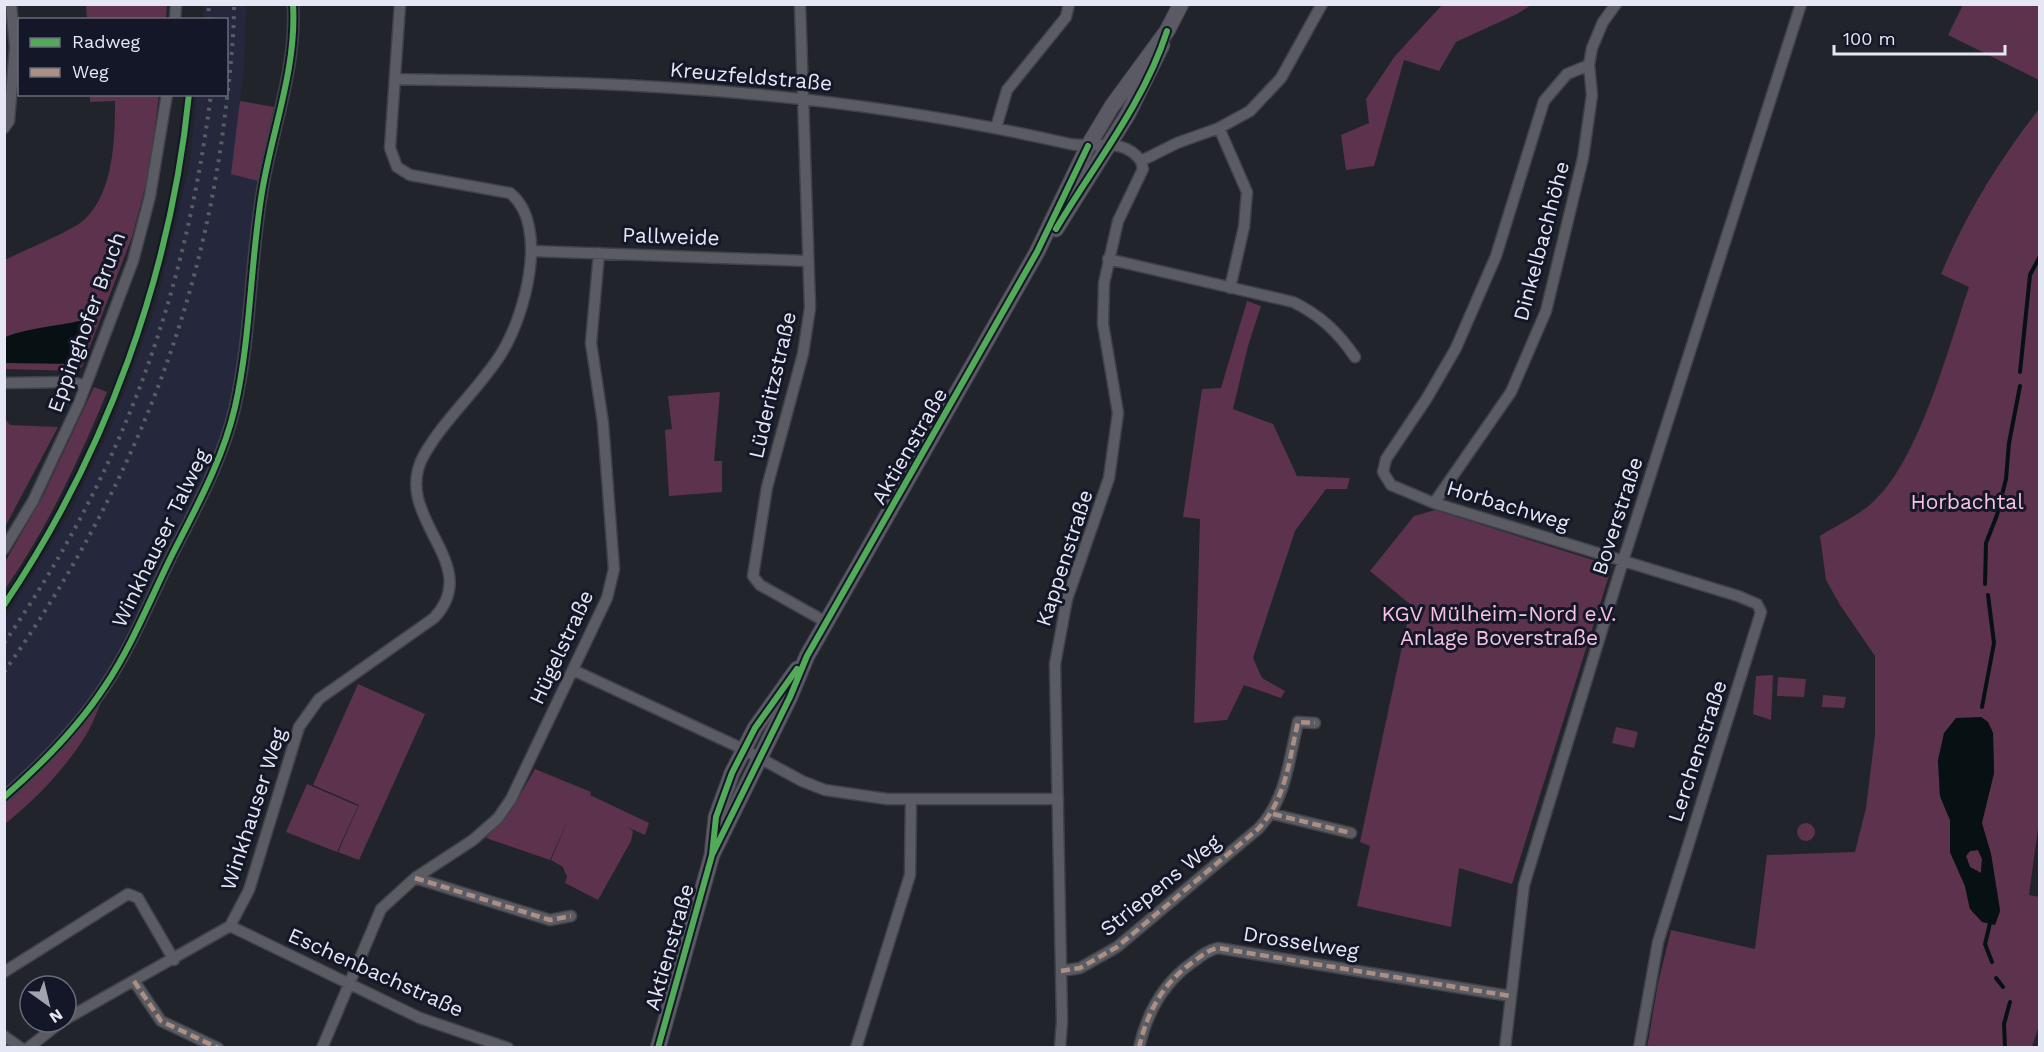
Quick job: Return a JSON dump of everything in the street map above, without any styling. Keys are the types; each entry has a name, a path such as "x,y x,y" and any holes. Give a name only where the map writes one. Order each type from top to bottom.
{"main road":[{"name":"Aktienstraße","path":"712,855 807,656 1099,145 1155,65 1167,31 1181,4"},
{"name":"Aktienstraße","path":"1037,252 1051,237 1099,145 1112,106 1167,31"},
{"name":"Aktienstraße","path":"658,1047 712,855 717,817 743,749 782,687 807,656"}],"street":[{"path":"4,128 9,121 15,47 10,4"},
{"name":"Winkhauser Talweg","path":"4,797 43,763 74,728 105,686 211,478 234,410 247,345 256,231 293,42 293,4"},
{"name":"Winkhauser Weg","path":"230,926 249,890 289,752 304,716 319,699 434,618 448,600 451,572 422,511 415,477 428,449 501,353 519,317 532,251 527,217 522,202 510,193 410,175 397,167 390,148 400,4"},
{"name":"Lüderitzstraße","path":"800,4 810,285 807,331 767,487 754,579 826,622"},
{"path":"996,128 1007,90 1066,16 1069,4"},
{"path":"1141,161 1177,143 1219,128 1250,111 1272,89 1288,68 1322,4"},
{"name":"Dinkelbachhöhe","path":"1434,503 1511,392 1546,311 1583,158 1592,95 1589,65 1594,41 1616,4"},
{"name":"Boverstraße","path":"1505,1047 1509,996 1524,885 1623,561 1801,4"},
{"name":"Horbachweg","path":"1589,65 1568,74 1545,101 1496,256 1456,348 1428,398 1383,464 1385,479 1392,485 1434,503 1623,561"},
{"name":"Kreuzfeldstraße","path":"395,79 657,86 803,98 1099,145 1125,147 1141,161"},
{"name":"Eppinghofer Bruch","path":"4,549 33,501 85,385 133,261 150,196 167,96"},
{"path":"1219,128 1247,192 1244,227 1230,288"},
{"name":"Kappenstraße","path":"1060,1047 1061,971 1054,678 1058,637 1073,579 1107,487 1118,414 1102,319 1108,259 1118,221 1143,169 1141,161"},
{"name":"Pallweide","path":"532,251 808,261"},
{"name":"Hügelstraße","path":"322,1047 381,909 415,878 473,840 498,818 511,800 607,598 614,569 603,423 591,343 598,253"},
{"path":"1108,259 1293,302 1308,309 1341,336 1355,357"},
{"path":"4,383 68,382 85,385"},
{"name":"Lerchenstraße","path":"1623,561 1738,596 1757,604 1761,612 1658,942 1640,1047"},
{"path":"573,670 743,749 802,782 825,790 868,798 1058,800"},
{"name":"Striepens Weg","path":"1061,971 1080,968 1125,941 1238,847 1273,813 1279,801 1298,722 1315,723"},
{"path":"856,1047 910,875 911,799"},
{"path":"1273,813 1351,833"},
{"path":"415,878 550,920 571,916"},
{"path":"4,972 128,894 138,898 174,960"},
{"path":"78,1011 174,960 230,926"},
{"name":"Eschenbachstraße","path":"230,926 420,1018 508,1047"},
{"name":"Drosselweg","path":"1139,1047 1144,1026 1169,981 1209,951 1218,948 1509,996"},
{"path":"134,981 161,1020 218,1047"},
{"path":"28,1047 45,1034"},
{"path":"4,1036 21,1047"}],"shaded area":[{"path":"204,5 246,5 244,68 232,174 258,181 252,211 243,338 225,423 206,479 99,687 50,750 5,790 5,619 70,513 110,429 134,367 155,307 174,232 190,161 197,96 228,96 228,18 203,18"},
{"path":"95,317 76,364 5,363 5,337 27,330"},
{"path":"1981,717 1988,722 1993,733 1994,773 1982,823 1991,854 2000,911 1995,925 1982,922 1970,909 1965,886 1950,852 1950,820 1940,796 1938,760 1944,733 1956,718","holes":["1978,850 1982,859 1981,873 1970,867 1966,856 1970,851"]}],"green space":[{"path":"1443,4 1531,5 1517,14 1456,42 1439,71 1404,60 1374,166 1346,170 1341,135 1369,123 1366,99 1395,56"},
{"path":"86,5 167,5 166,18 87,18"},
{"path":"1963,5 2039,5 2039,80 1948,35"},
{"path":"90,96 159,96 149,173 132,237 82,367 75,371 5,369 5,260 78,225 94,208 107,180 113,148 115,101 90,102"},
{"path":"240,101 274,107 258,181 231,174"},
{"name":"Horbachtal","path":"2039,109 2040,813 2029,895 2039,897 2040,1022 2032,1047 1647,1048 1658,983 1671,930 1755,949 1767,855 1855,852 1866,808 1875,735 1875,656 1826,580 1820,536 1874,501 1890,482 1919,430 1942,370 1969,287 1941,274 1972,209 2024,128","holes":["1981,717 1988,722 1993,733 1994,773 1981,823 1991,854 2000,910 1995,925 1970,909 1965,886 1950,852 1950,820 1940,796 1938,760"]},
{"path":"1247,301 1261,306 1248,346 1233,409 1273,424 1297,476 1350,478 1347,489 1326,489 1295,531 1253,658 1262,678 1285,691 1281,698 1244,685 1227,720 1194,723 1200,519 1183,517 1202,389 1221,388"},
{"path":"94,387 107,392 85,443 35,542 5,589 5,562 43,496"},
{"path":"720,392 714,461 722,461 722,492 669,496 665,430 672,429 668,396"},
{"path":"5,419 10,425 58,427 5,527"},
{"name":"KGV Mülheim-Nord e.V. Anlage Boverstraße","path":"1435,510 1612,566 1512,884 1459,868 1451,927 1357,906 1370,846 1360,842 1411,605 1370,571 1414,516"},
{"path":"1773,675 1771,720 1753,714 1756,676"},
{"path":"1778,677 1806,679 1804,697 1777,696"},
{"path":"358,684 425,714 359,860 338,852 359,805 313,785"},
{"path":"105,693 89,730 69,759 39,794 5,824 5,803 57,754"},
{"path":"1823,695 1846,697 1844,708 1822,707"},
{"path":"1616,727 1638,732 1634,748 1612,743"},
{"path":"535,769 591,792 590,795 649,823 645,835 627,827 633,831 631,841 598,900 565,883 567,877 563,867 551,860 569,818 550,860 486,838 511,811"},
{"path":"307,784 358,806 337,852 286,832"},
{"path":"1806,823 1812,826 1815,832 1812,838 1806,841 1800,838 1797,832 1800,826"},
{"path":"1978,850 1982,859 1981,873 1970,867 1966,856 1970,851"}],"waterway":[{"path":"2020,372 2030,275 2040,256"},
{"path":"1985,584 1986,543 1997,515 2006,479 2009,443 2020,386"},
{"path":"1982,707 1994,643 1988,595"},
{"path":"1990,923 1985,944 1992,962"},
{"path":"1996,978 2003,987"},
{"path":"2005,1048 2004,1024 2010,1002"}],"tram line":[{"path":"655,1048 723,806 734,774 755,728 823,621 948,408 1114,106 1178,4"},
{"path":"1077,188 1126,113 1162,46"},
{"path":"717,852 758,756 797,677"}],"railway":[{"path":"208,18 209,4"},
{"path":"228,92 234,4"},
{"path":"4,643 46,579 82,514 114,448 142,381 165,313 184,242 211,96"},
{"path":"4,672 46,610 83,546 117,481 147,415 194,277 211,205 227,96"}],"marked path":[{"path":"1061,971 1080,968 1117,947 1258,829 1267,818 1281,792 1298,722 1315,723"},
{"path":"1273,814 1351,833"},
{"path":"415,878 550,920 571,916"},
{"path":"1139,1048 1147,1022 1165,989 1182,970 1208,952 1218,948 1510,996"},
{"path":"134,981 161,1021 218,1048"}],"cycle path":[{"path":"4,797 32,772 71,731 115,671 200,500 224,445 240,380 262,192 288,75 293,4"},
{"path":"1056,229 1132,108 1157,58 1167,31"},
{"path":"4,605 73,487 103,425 128,361 167,229 180,162 189,96"},
{"path":"712,855 790,697 807,656 1037,252 1088,146"},
{"path":"658,1048 712,855 716,817 732,773 755,728 797,669"}]}
